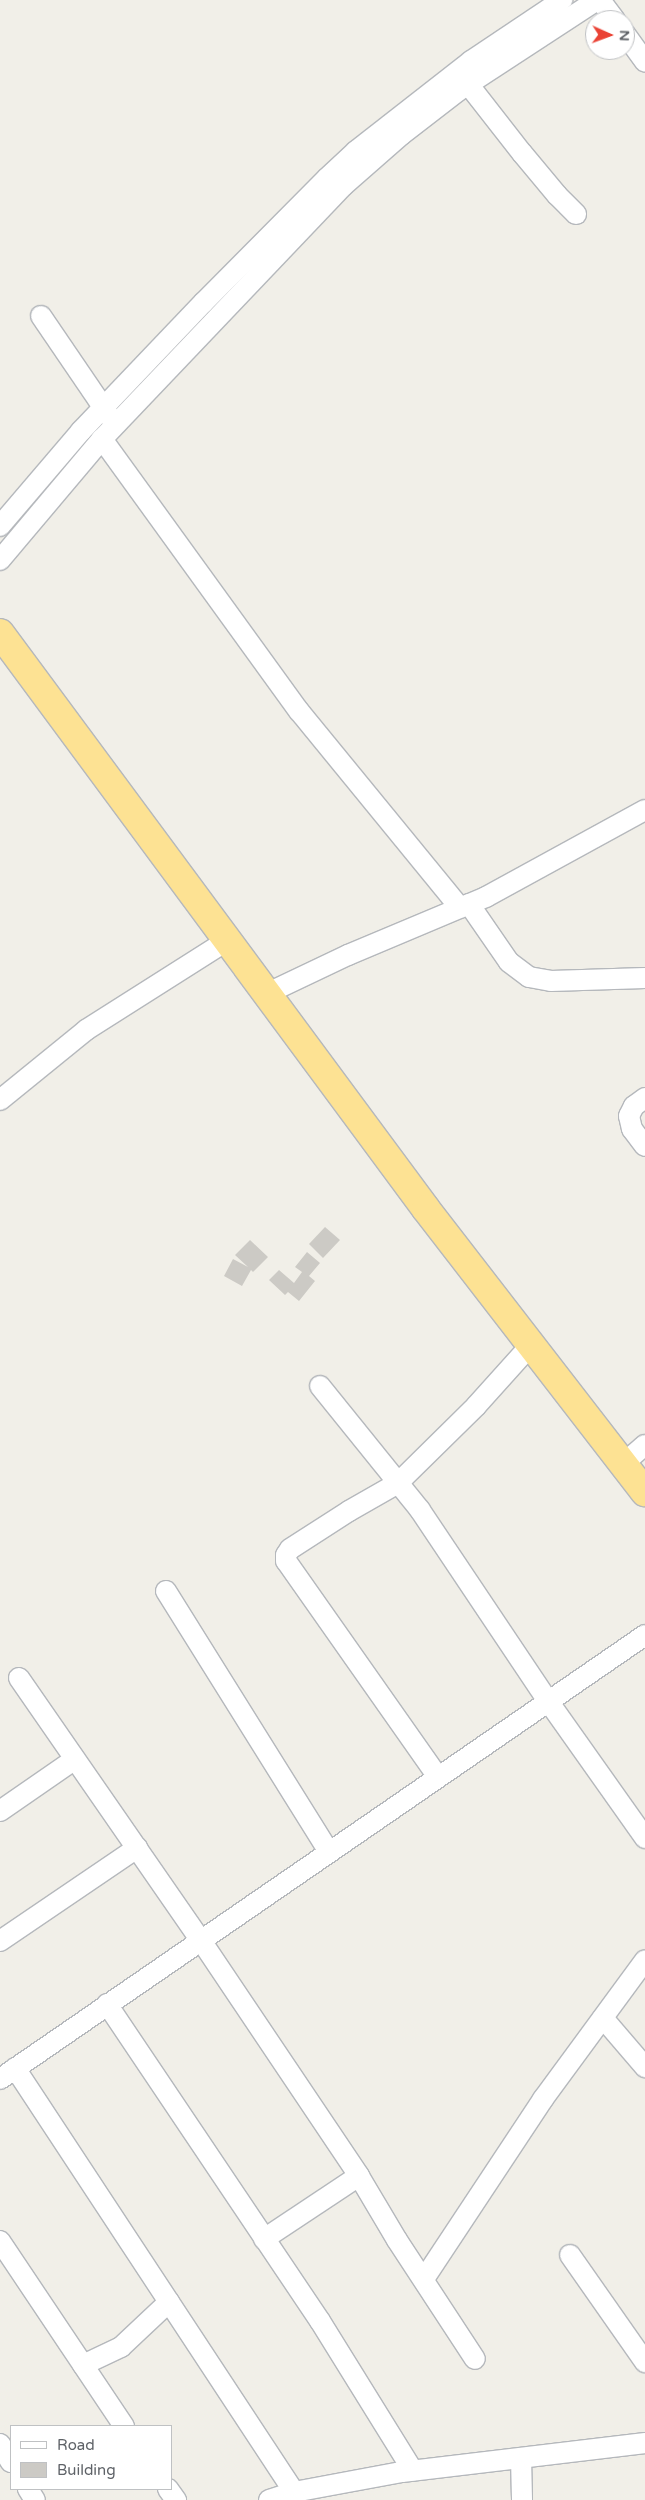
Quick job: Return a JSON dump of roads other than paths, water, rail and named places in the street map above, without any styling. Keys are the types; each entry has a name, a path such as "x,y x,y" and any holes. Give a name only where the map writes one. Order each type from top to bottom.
{"highway":[{"path":"0,633 426,1209 645,1492"}],"street":[{"path":"0,526 104,407 269,249 343,186 397,129 471,60 562,0"},
{"path":"397,129 599,0 607,10"},
{"path":"635,48 645,62"},
{"path":"468,84 528,160 576,214"},
{"path":"0,560 269,249"},
{"path":"41,316 104,407 109,432 299,711 509,962 529,977 551,981 645,978"},
{"path":"268,993 348,955 464,906 538,869 645,810"},
{"path":"0,1100 86,1030 228,940"},
{"path":"645,1098 634,1106 629,1116 632,1129 645,1146"},
{"path":"438,1777 286,1561 286,1555 290,1549 349,1511 398,1483 476,1406 531,1345"},
{"path":"320,1386 420,1510 548,1701 645,1838"},
{"path":"623,1464 645,1445"},
{"path":"166,1591 329,1852"},
{"path":"294,2492 169,2302 7,2073 645,1635"},
{"path":"19,1678 200,1939 358,2176 397,2240 475,2359"},
{"path":"0,1811 75,1758"},
{"path":"0,1941 137,1848"},
{"path":"424,2279 543,2099 645,1960"},
{"path":"107,2004 325,2329 413,2471"},
{"path":"603,2018 645,2066"},
{"path":"264,2239 358,2176"},
{"path":"0,2241 123,2425"},
{"path":"570,2255 645,2362"},
{"path":"83,2365 121,2347 169,2302"},
{"path":"269,2500 294,2492 413,2471 645,2443"},
{"path":"0,2444 10,2460"},
{"path":"521,2458 522,2500"}]}
